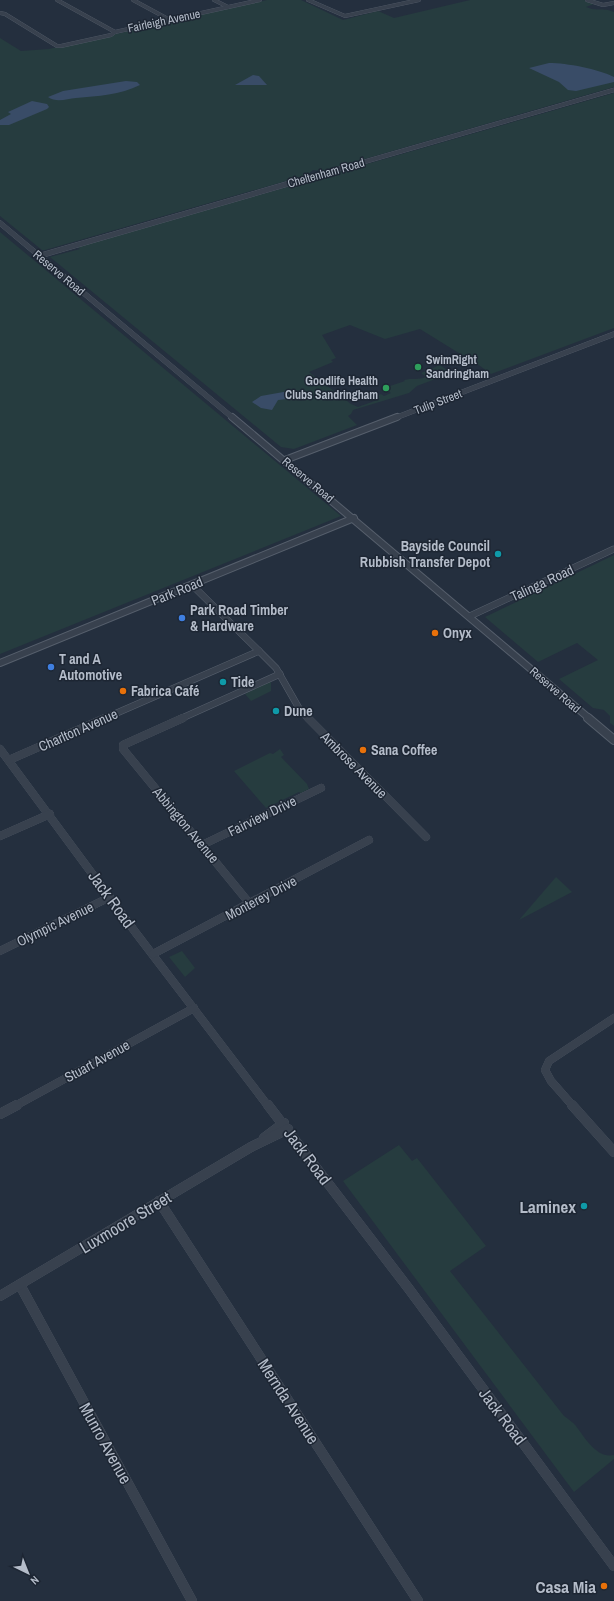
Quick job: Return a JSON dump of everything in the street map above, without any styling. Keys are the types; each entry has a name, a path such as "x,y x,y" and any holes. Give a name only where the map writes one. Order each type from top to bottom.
{"street":[{"path":"57,0 115,32"},
{"path":"133,0 170,20"},
{"path":"214,0 228,7"},
{"name":"Fairleigh Avenue","path":"0,13 5,14 57,46 112,35 115,32 260,0"},
{"path":"309,0 315,0"},
{"path":"309,0 345,16 419,0"},
{"path":"587,0 603,5 614,4"},
{"name":"Cheltenham Road","path":"39,256 614,90"},
{"name":"Reserve Road","path":"0,223 354,518 614,740"},
{"name":"Tulip Street","path":"285,460 614,334"},
{"name":"Park Road","path":"0,663 354,518"},
{"name":"Talinga Road","path":"470,616 614,549"},
{"path":"192,585 259,651"},
{"name":"Ambrose Avenue","path":"259,651 280,674 300,710 426,837"},
{"name":"Charlton Avenue","path":"9,760 259,651"},
{"name":"Abbington Avenue","path":"250,904 123,749 123,745 280,674"},
{"name":"Jack Road","path":"0,749 153,954 286,1126 614,1566"},
{"name":"Fairview Drive","path":"202,846 321,788"},
{"path":"0,836 50,814"},
{"name":"Monterey Drive","path":"153,954 369,840"},
{"name":"Olympic Avenue","path":"0,951 110,897"},
{"name":"Stuart Avenue","path":"0,1114 194,1008"},
{"path":"614,1018 549,1061 545,1070 550,1081 614,1152"},
{"name":"Luxmoore Street","path":"0,1296 286,1126"},
{"name":"Mernda Avenue","path":"159,1201 418,1601"},
{"name":"Munro Avenue","path":"20,1285 192,1601"}],"green space":[{"path":"267,0 301,0 343,20 378,11 394,18 470,0 584,0 594,4 586,7 614,12 614,87 323,171 313,170 307,175 45,250 42,250 0,216 0,38 21,51 49,49"},
{"path":"614,93 614,328 491,374 465,355 462,355 420,329 385,339 350,325 322,335 336,358 331,360 333,362 309,372 351,404 358,407 380,399 377,396 381,394 384,396 391,393 384,388 405,381 404,380 426,377 421,373 440,365 451,373 417,386 409,393 353,410 348,416 357,425 294,449 281,447 50,257 80,249 78,247"},
{"path":"0,232 341,516 0,654"},
{"path":"614,555 614,726 610,723 610,716 604,710 593,708 559,679 598,660 577,643 538,662 485,617"},
{"path":"271,681 271,691 251,701 245,694"},
{"path":"280,749 284,755 281,757 307,784 309,789 301,793 299,792 266,808 234,771 270,753 273,754"},
{"path":"556,877 572,892 519,920"},
{"path":"182,951 195,968 185,977 169,957"},
{"path":"399,1145 412,1161 417,1158 486,1246 450,1271 564,1416 575,1425 587,1442 602,1454 614,1455 614,1459 574,1492 343,1181"}],"water":[{"path":"549,63 573,65 600,71 614,77 614,82 576,91 568,90 559,82 529,68"},
{"path":"253,75 259,76 267,85 235,85"},
{"path":"126,81 137,82 140,85 125,91 101,96 62,100 54,100 48,97 63,91"},
{"path":"32,101 47,104 49,107 9,125 0,125 0,120 11,114 8,112"},
{"path":"296,391 307,397 304,400 296,398 278,400 272,410 261,408 252,402 261,396"}],"place":[{"name":"SwimRight Sandringham","path":"418,367"},
{"name":"Goodlife Health Clubs Sandringham","path":"386,388"},
{"name":"Bayside Council Rubbish Transfer Depot","path":"498,554"},
{"name":"Park Road Timber & Hardware","path":"182,618"},
{"name":"Onyx","path":"435,633"},
{"name":"T and A Automotive","path":"51,667"},
{"name":"Tide","path":"223,682"},
{"name":"Fabrica Café","path":"123,691"},
{"name":"Dune","path":"276,711"},
{"name":"Sana Coffee","path":"363,750"},
{"name":"Laminex","path":"584,1206"},
{"name":"Casa Mia","path":"604,1586"}]}
